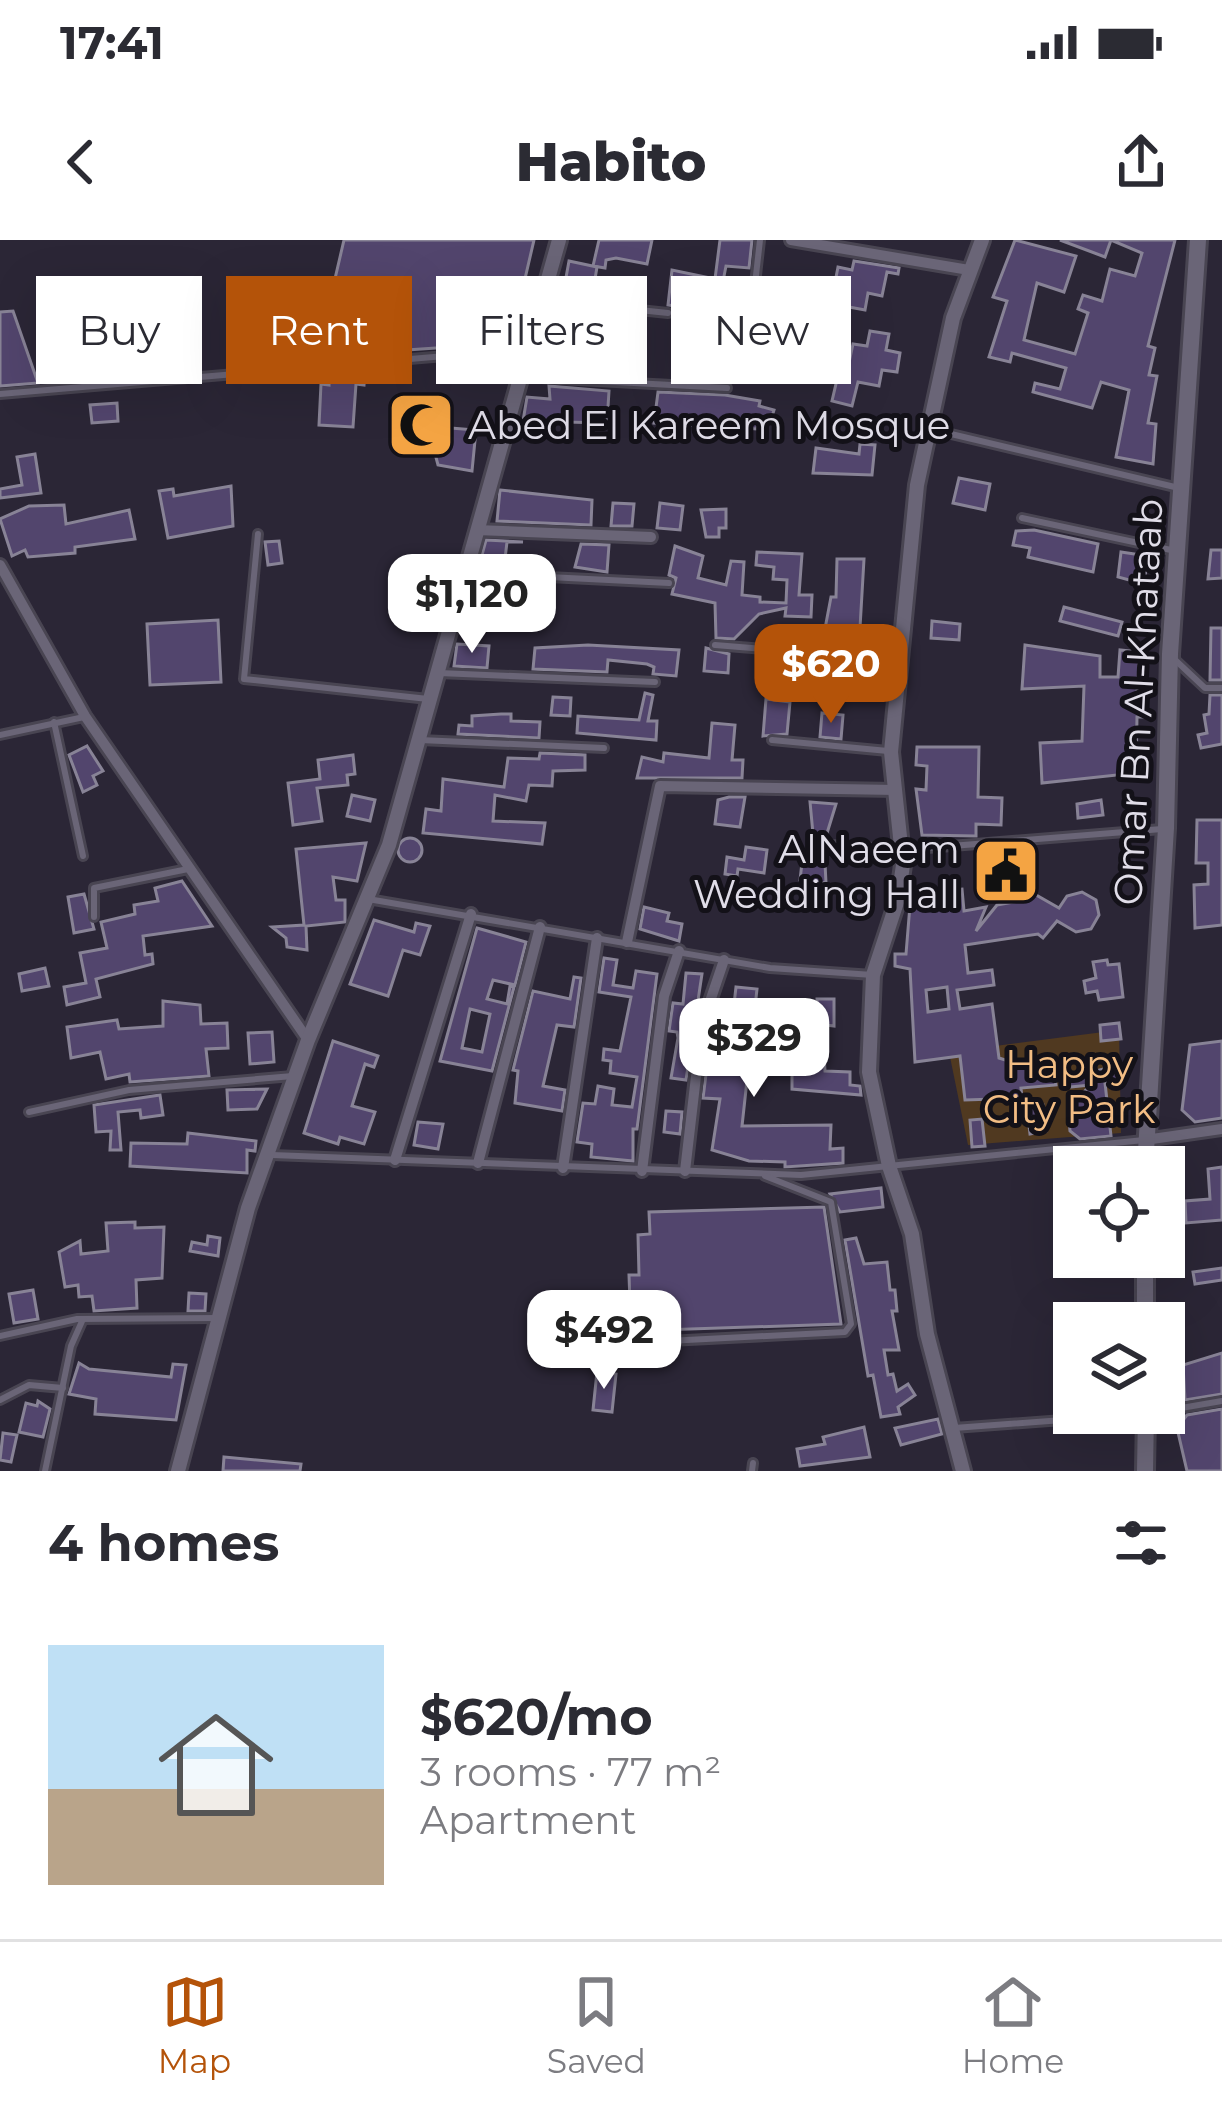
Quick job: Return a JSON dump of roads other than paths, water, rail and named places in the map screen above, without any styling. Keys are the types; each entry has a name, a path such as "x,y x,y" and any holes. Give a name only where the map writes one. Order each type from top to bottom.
{"main road":[{"name":"Omar Bn Al-Khataab","path":"1145,1146 1166,828 1169,654 1198,240"},
{"path":"1145,1471 1147,1434"}],"street":[{"path":"548,276 559,240"},
{"path":"791,240 969,270"},
{"path":"963,1471 927,1334 912,1234 889,1166 869,1072 873,975 898,898 902,850 891,752 926,428 969,270 982,240"},
{"path":"178,1471 268,1154 308,1040 368,899 521,384"},
{"path":"476,530 651,537"},
{"path":"0,566 85,716 308,1040"},
{"path":"627,942 660,786 896,790"},
{"path":"394,1160 471,914"},
{"path":"478,1162 541,927"},
{"path":"563,1168 597,938"},
{"path":"642,1171 664,997 679,951"},
{"path":"685,1171 702,1025 724,960"},
{"path":"1145,1140 1222,1129"}],"lane":[{"path":"756,276 760,240"},
{"path":"647,312 668,314"},
{"path":"0,394 436,357"},
{"path":"647,384 727,388"},
{"path":"926,428 1182,488"},
{"path":"1022,518 1178,551"},
{"path":"258,534 244,680 428,699"},
{"path":"464,573 669,583"},
{"path":"715,645 898,660"},
{"path":"1169,654 1204,688 1222,688"},
{"path":"435,672 655,682"},
{"path":"0,735 85,716"},
{"path":"54,722 83,856"},
{"path":"417,740 604,748"},
{"path":"772,740 891,752"},
{"path":"831,845 902,850 1166,828"},
{"path":"94,917 94,888 191,868"},
{"path":"368,899 724,960 873,975"},
{"path":"29,1112 129,1090 296,1075"},
{"path":"268,1154 801,1175 1145,1140"},
{"path":"609,1344 845,1332 850,1324 831,1202 759,1173"},
{"path":"0,1336 83,1319 218,1318"},
{"path":"45,1471 83,1319"},
{"path":"0,1400 29,1385 63,1388"},
{"path":"1185,1408 1222,1401"},
{"path":"954,1428 1053,1420"}],"place":[{"name":"Abed El Kareem Mosque","path":"421,425"},
{"name":"AlNaeem Wedding Hall","path":"1006,871"}],"park label":[{"name":"Happy City Park","path":"1069,1086"}]}
